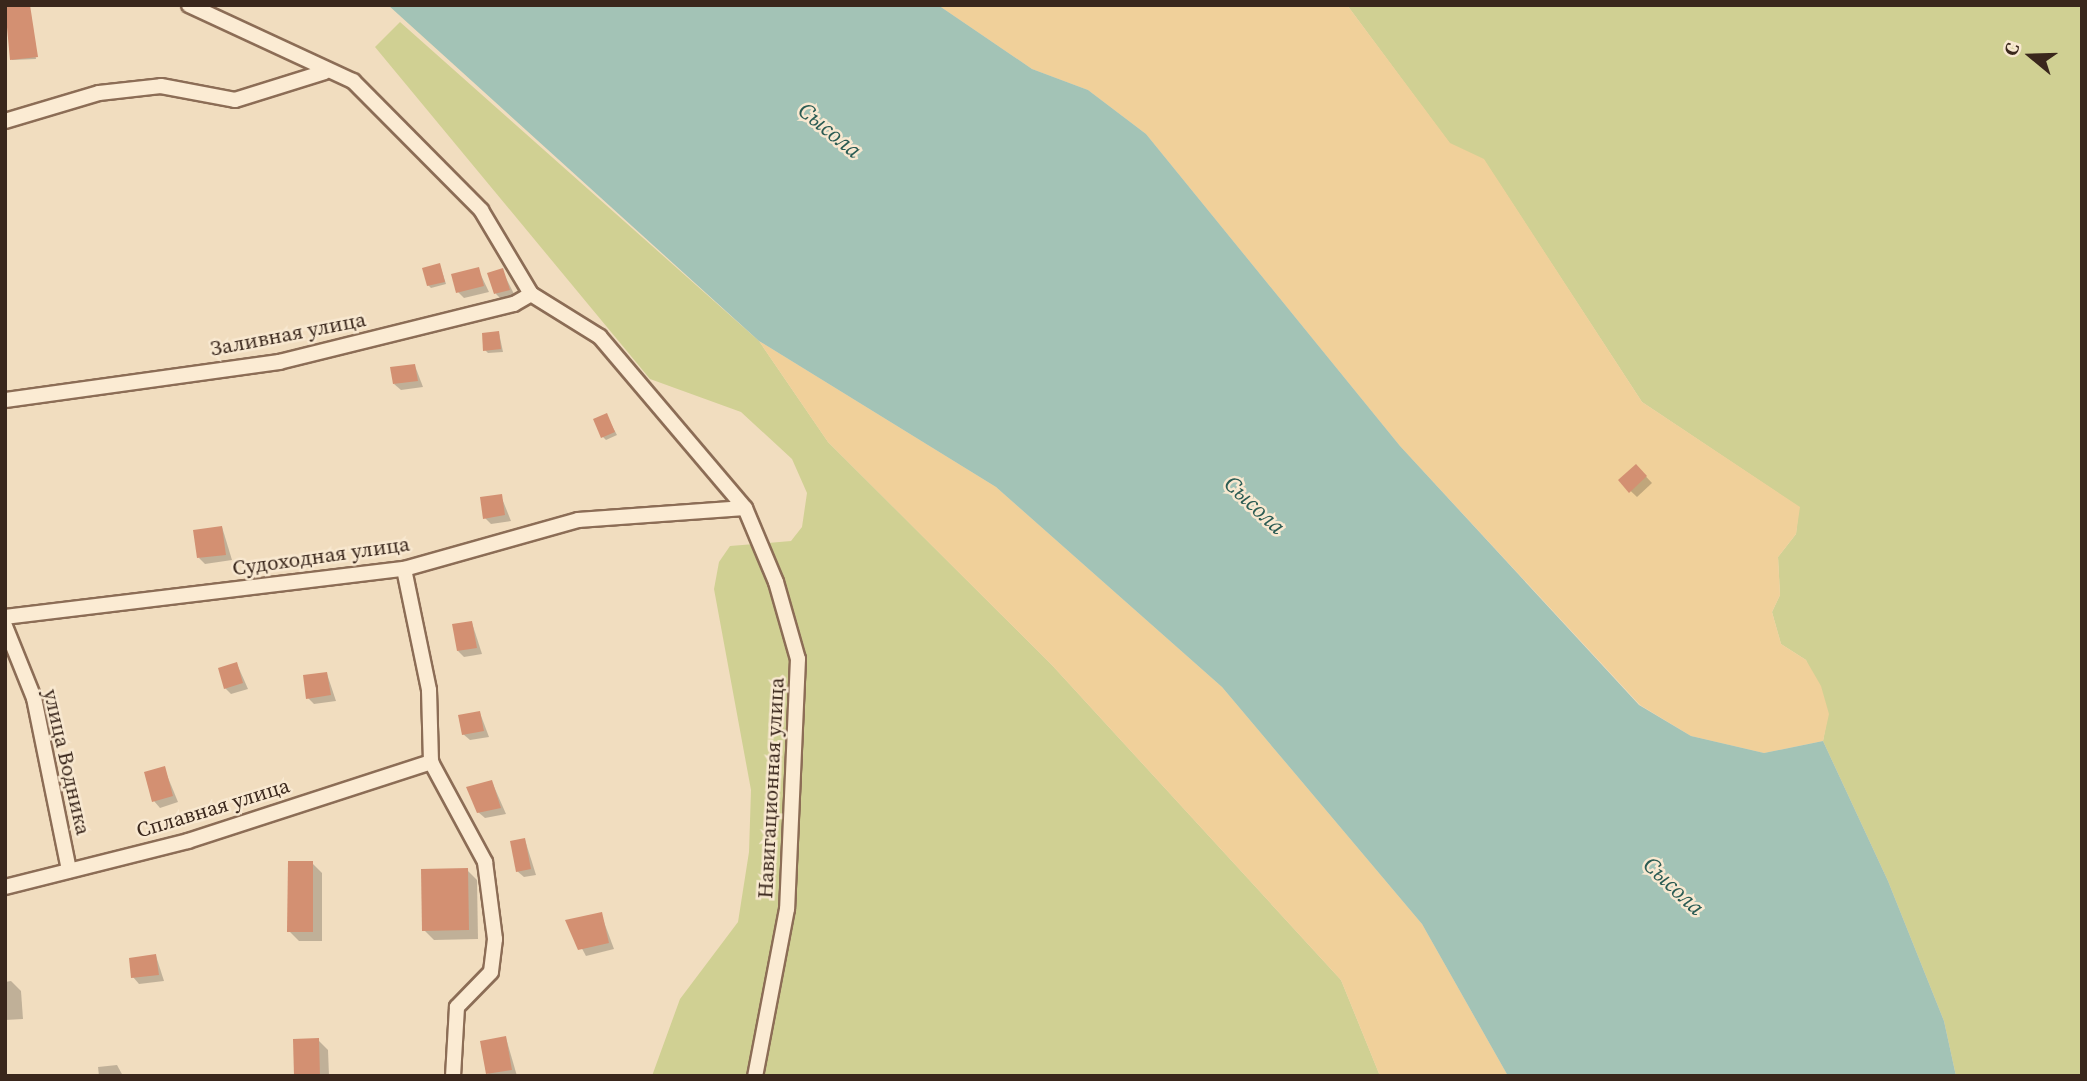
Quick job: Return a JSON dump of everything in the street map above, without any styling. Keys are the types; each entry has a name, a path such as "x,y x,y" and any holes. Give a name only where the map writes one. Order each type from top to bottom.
{"street":[{"path":"189,5 325,72 353,81 481,210 531,294"},
{"path":"5,121 99,93 161,86 235,100 325,72"},
{"name":"Заливная улица","path":"5,400 279,362 514,304 531,294"},
{"name":"Навигационная улица","path":"531,294 600,337 745,508 776,582 798,659 787,909 755,1076"},
{"name":"Судоходная улица","path":"5,617 404,569 578,520 645,510 680,518 745,508"},
{"path":"404,569 429,690 431,762 485,862 495,939 491,971 457,1007 453,1076"},
{"name":"улица Водника","path":"5,626 34,698 69,870"},
{"name":"Сплавная улица","path":"5,887 188,841 431,762"}],"green space":[{"path":"1347,5 2082,5 2082,1076 1956,1076 1944,1021 1888,881 1823,741 1828,714 1806,660 1781,644 1772,612 1780,595 1778,557 1796,534 1799,507 1642,402 1484,160 1450,144"},
{"path":"400,22 759,341 828,442 1051,664 1341,980 1380,1076 652,1076 680,999 738,922 749,852 751,790 714,589 719,562 730,546 791,541 802,527 807,493 792,459 741,412 650,379 375,47"}],"sand":[{"path":"938,5 1347,5 1450,143 1484,159 1642,402 1800,507 1796,534 1778,557 1780,595 1772,612 1781,644 1806,660 1821,686 1829,714 1823,741 1764,753 1691,736 1640,705 1400,446 1146,134 1088,90 1032,69"},
{"path":"759,341 996,487 1222,687 1422,924 1508,1076 1380,1076 1341,980 1051,664 828,442"}],"water":[{"name":"Сысола","path":"388,5 938,5 1032,69 1088,90 1146,134 1400,446 1639,705 1691,736 1764,753 1823,741 1888,881 1944,1021 1956,1076 1508,1076 1422,924 1222,687 996,487 759,341"}],"building":[{"path":"5,5 30,5 38,57 10,60"},
{"path":"440,263 445,282 427,286 422,268"},
{"path":"479,267 484,286 456,293 451,274"},
{"path":"503,268 510,290 494,294 487,273"},
{"path":"499,331 501,349 483,351 482,333"},
{"path":"415,364 418,381 393,384 390,367"},
{"path":"607,413 615,432 601,438 593,419"},
{"path":"1636,464 1647,476 1629,493 1618,480"},
{"path":"502,494 505,515 483,519 480,497"},
{"path":"222,526 226,555 197,558 193,530"},
{"path":"472,621 477,648 457,651 452,624"},
{"path":"237,662 243,683 224,689 218,668"},
{"path":"327,672 331,695 306,699 303,675"},
{"path":"480,711 484,731 462,735 458,715"},
{"path":"165,766 173,796 152,802 144,772"},
{"path":"492,780 501,808 477,813 466,787"},
{"path":"525,838 531,869 516,872 510,841"},
{"path":"288,861 313,861 313,932 287,932"},
{"path":"468,868 469,930 422,931 421,869"},
{"path":"602,912 609,943 578,950 565,920"},
{"path":"156,954 159,975 131,978 129,958"},
{"path":"506,1036 512,1070 486,1074 480,1041"},
{"path":"319,1038 320,1076 294,1076 293,1039"}]}
